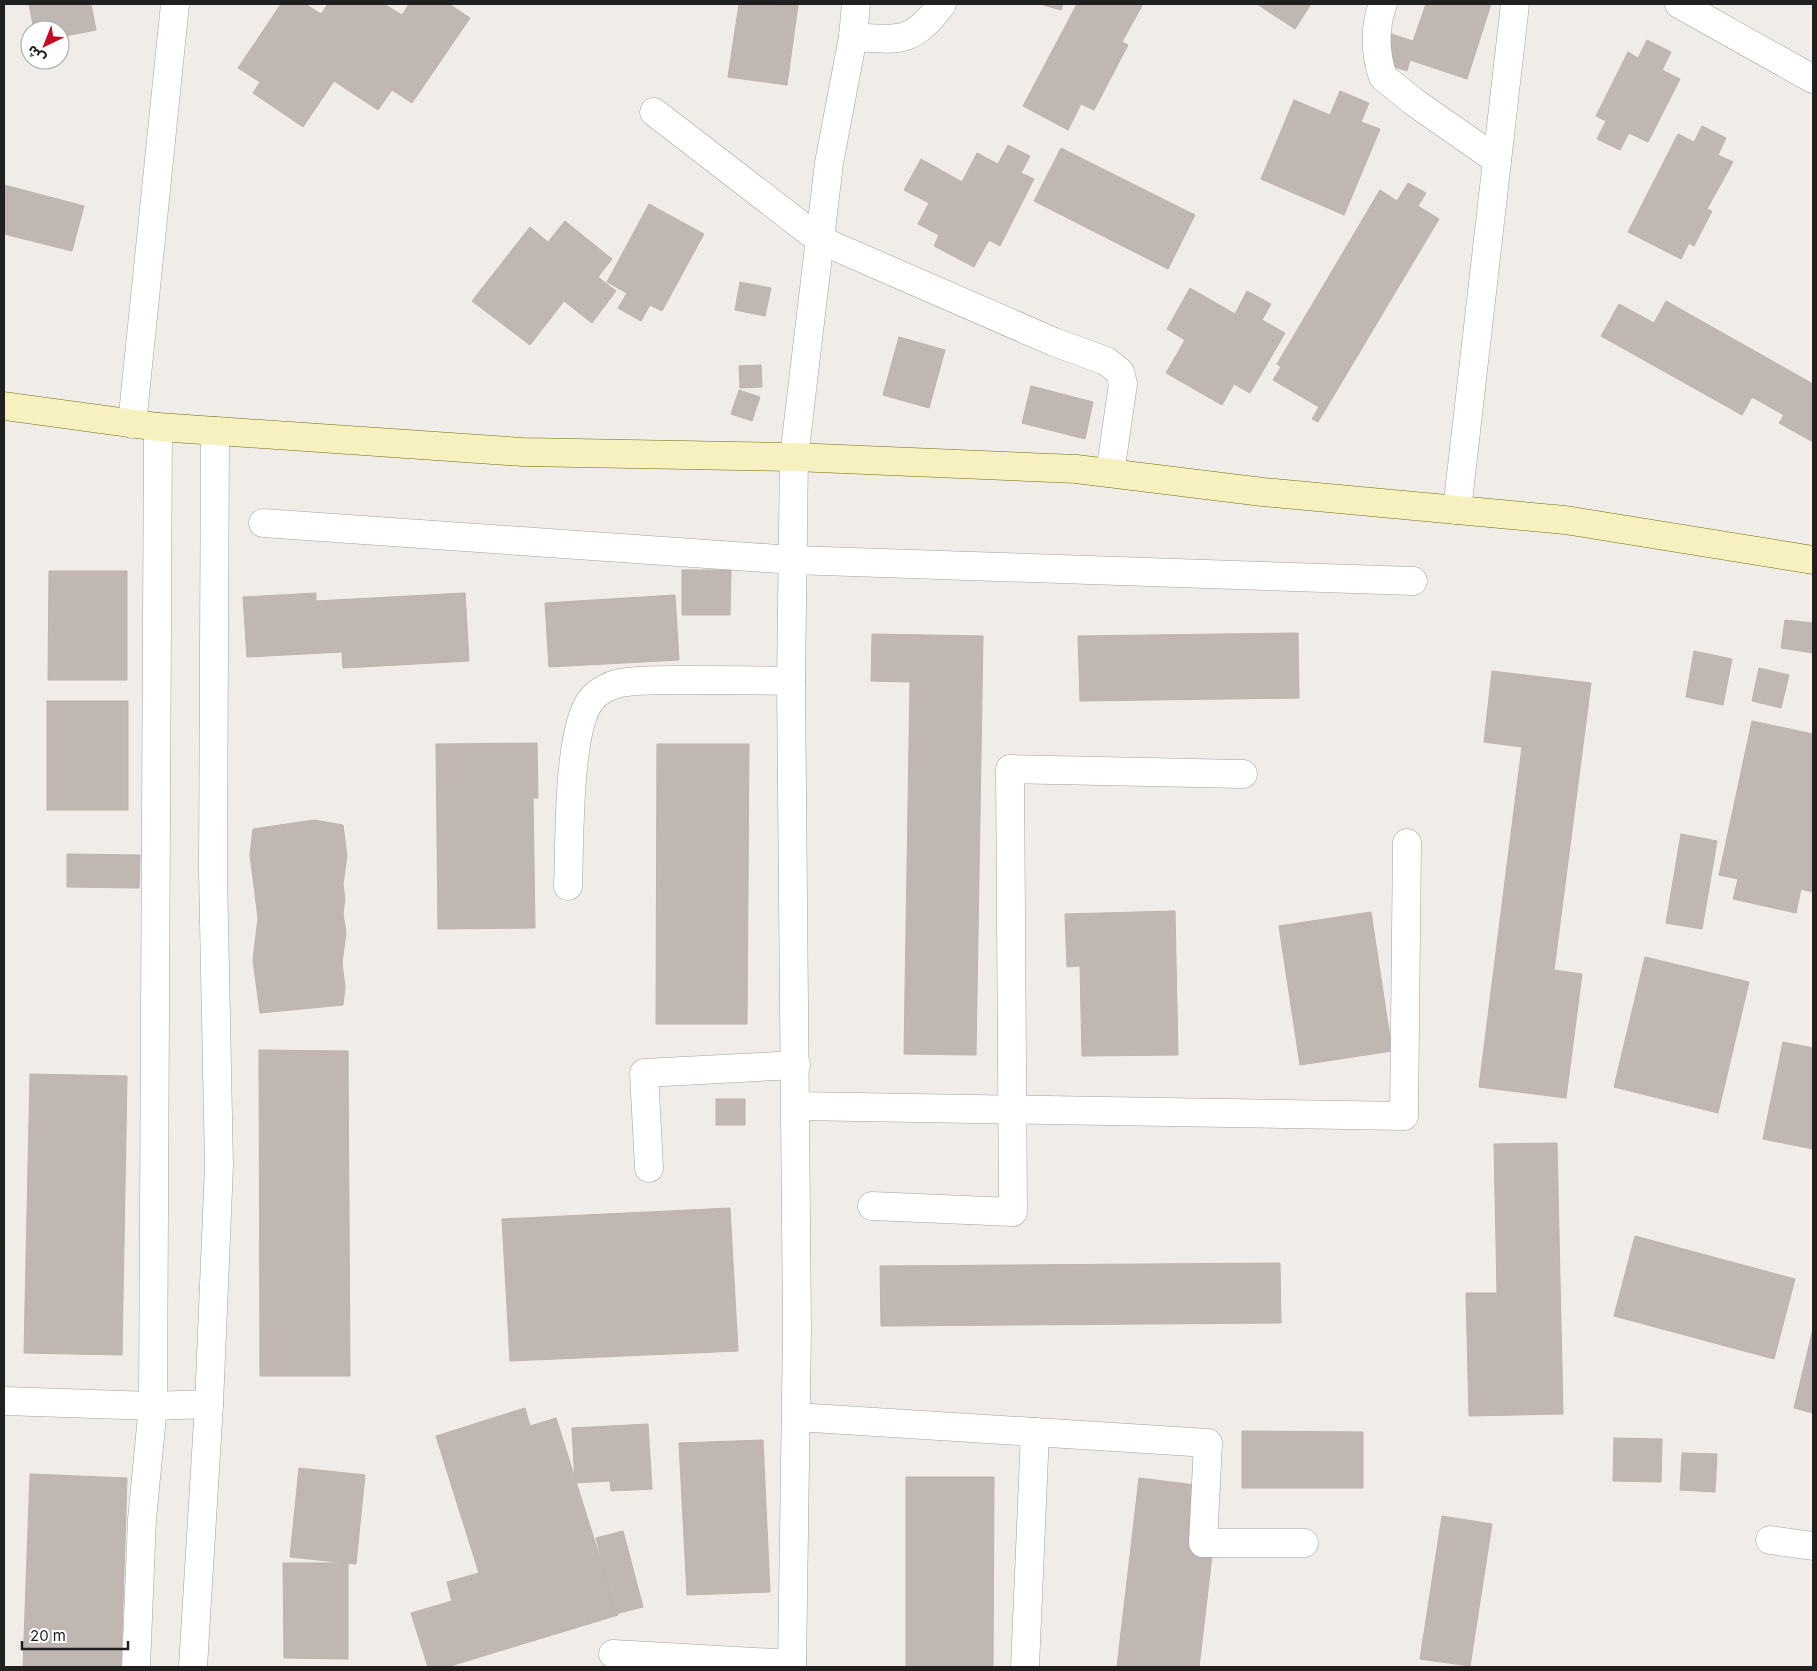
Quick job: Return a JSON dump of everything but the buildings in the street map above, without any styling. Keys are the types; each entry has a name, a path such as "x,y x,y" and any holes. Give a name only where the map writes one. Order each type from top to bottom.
{"street":[{"path":"132,424 175,4"},
{"path":"613,1654 792,1666 796,1417 796,1066 791,681 794,457 829,164 853,36 856,4"},
{"path":"853,36 896,39 910,35 926,25 942,4"},
{"path":"1383,4 1379,14 1376,44 1379,66 1383,77 1414,102 1497,160"},
{"path":"1457,510 1515,4"},
{"path":"1680,4 1813,79"},
{"path":"654,112 820,240 1054,342 1106,362 1120,372 1122,384 1110,473"},
{"path":"4,406 158,427 523,452 794,457 1076,469 1263,492 1565,520 1813,560"},
{"path":"136,1667 142,1519 153,1406 158,427"},
{"path":"193,1667 209,1404 219,1166 213,872 215,431"},
{"path":"263,523 793,560 1413,581"},
{"path":"568,886 572,782 582,715 592,699 603,690 619,683 653,680 791,681"},
{"path":"872,1206 1013,1212 1010,769 1243,774"},
{"path":"796,1106 1404,1116 1406,843"},
{"path":"649,1168 644,1072 796,1066"},
{"path":"4,1401 153,1406 209,1404"},
{"path":"796,1417 1208,1443 1202,1543 1304,1543"},
{"path":"1025,1667 1035,1432"},
{"path":"1770,1540 1813,1546"}]}
